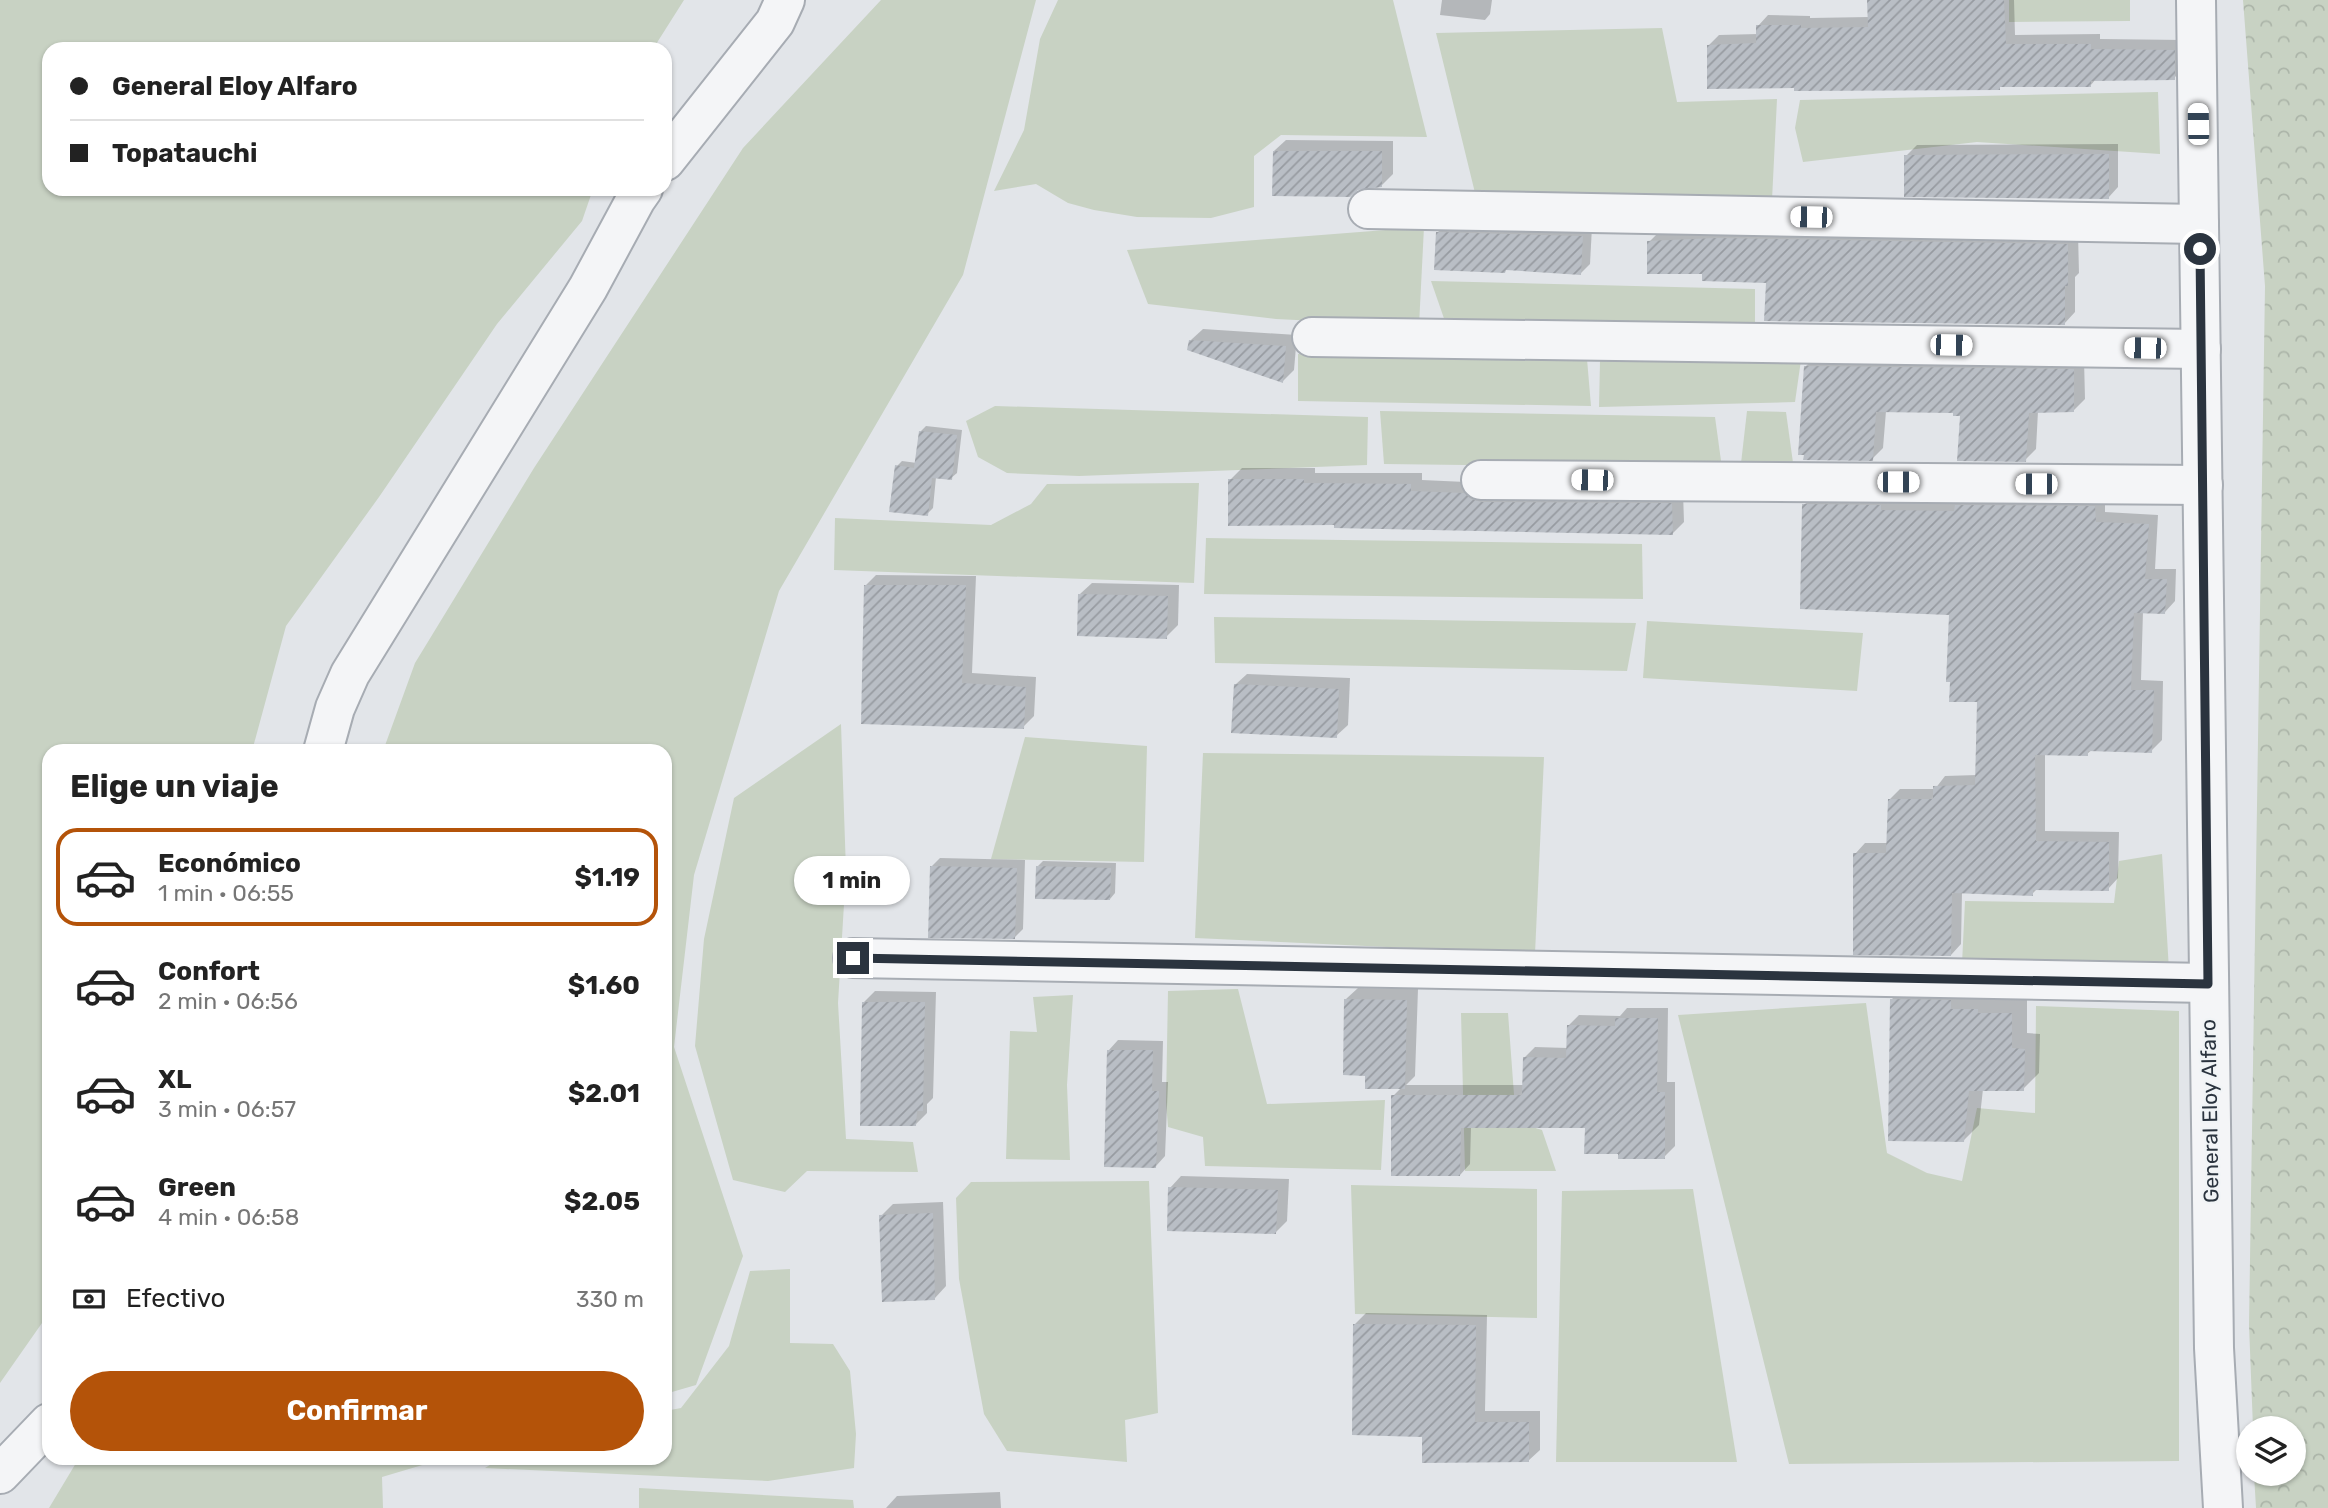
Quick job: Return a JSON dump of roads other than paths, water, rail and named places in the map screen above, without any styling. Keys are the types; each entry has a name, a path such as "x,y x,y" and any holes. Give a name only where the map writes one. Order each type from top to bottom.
{"street":[{"path":"672,152 775,22 785,0"},
{"name":"General Eloy Alfaro","path":"2196,0 2214,1348 2223,1508"},
{"path":"325,744 335,708 350,674 588,288 638,196"},
{"path":"1368,209 2199,224"},
{"path":"1312,337 2201,348"},
{"path":"1481,480 2203,485"},
{"path":"853,958 2208,984"},
{"path":"0,1474 42,1430"}]}
